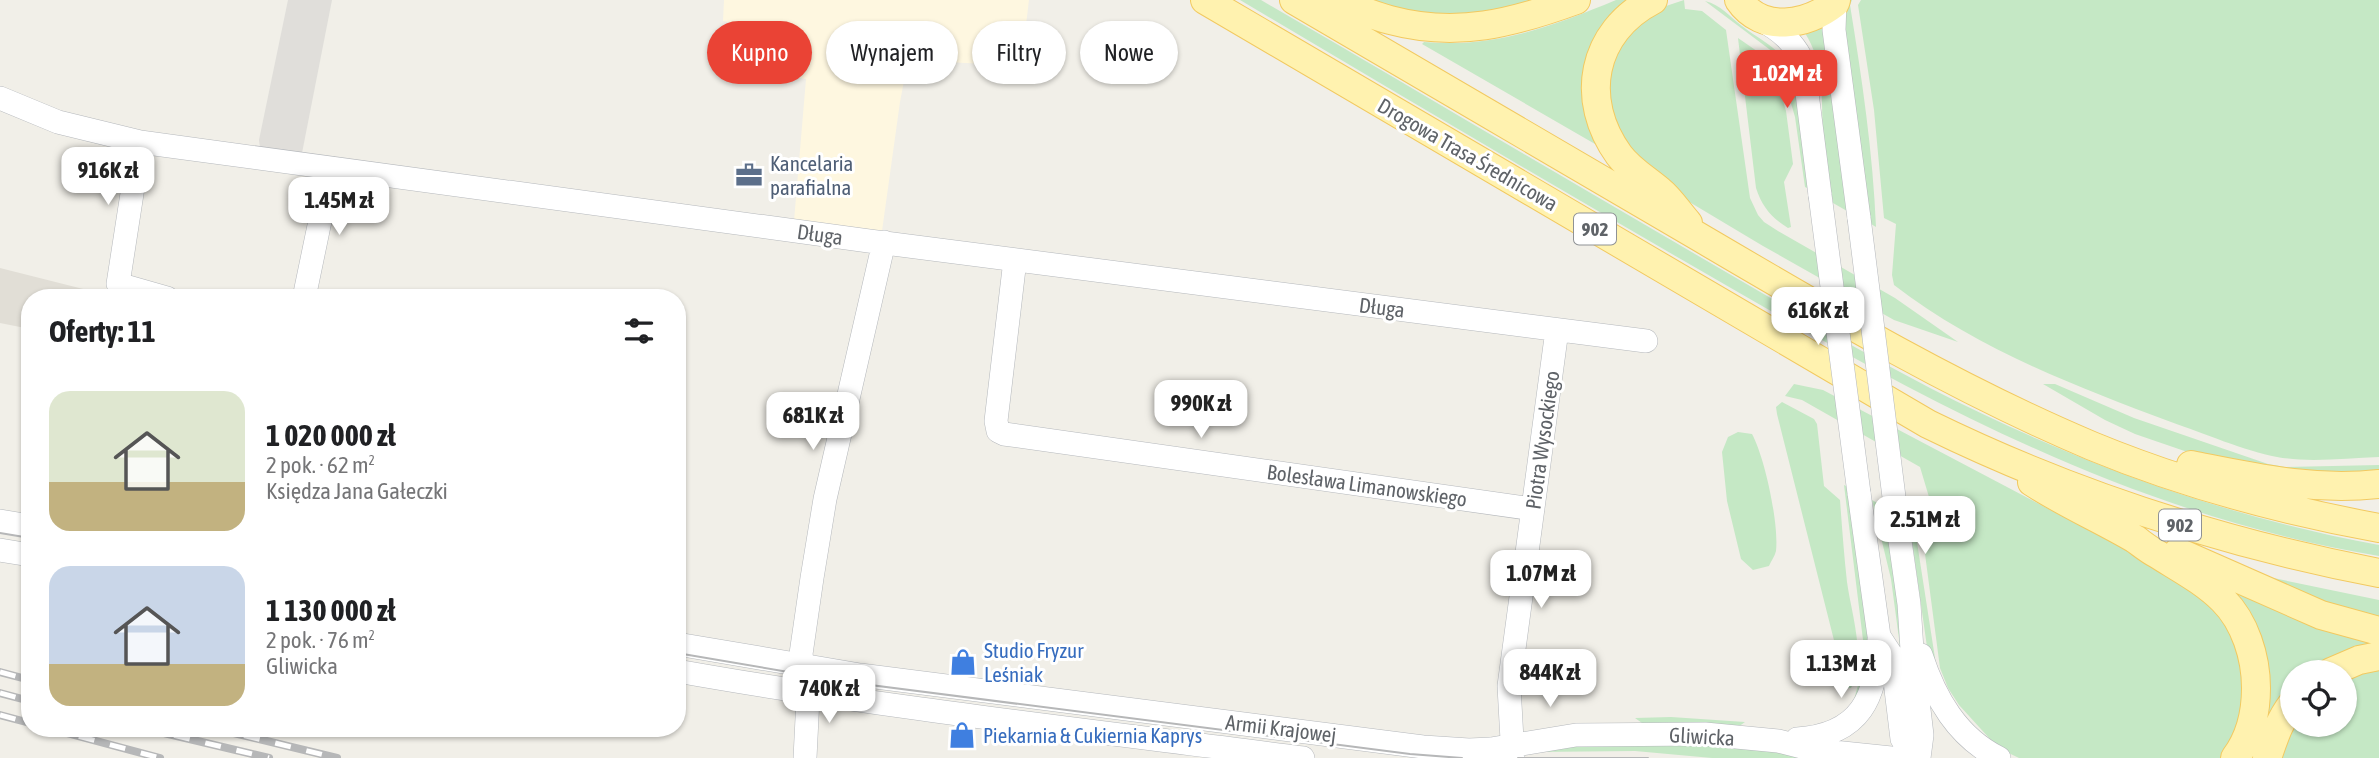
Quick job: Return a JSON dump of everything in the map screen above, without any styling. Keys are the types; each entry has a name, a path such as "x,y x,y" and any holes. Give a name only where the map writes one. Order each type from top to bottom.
{"main road":[{"name":"Drogowa Trasa Średnicowa","path":"1205,0 1928,424 1987,453"},
{"name":"902","path":"1294,0 1916,361 2093,446 2222,491 2303,513 2379,528"},
{"path":"1333,0 1391,20 1445,30 1509,22 1576,0"},
{"path":"1653,0 1627,18 1603,49 1595,79 1598,110 1621,157 1640,176 1662,192 1699,237"},
{"path":"1743,6 1778,22 1799,21 1818,14 1836,1"},
{"path":"2093,446 2287,484 2324,487 2379,484"},
{"path":"1987,453 2063,502 2135,539 2209,587 2224,600 2236,615 2246,636 2256,674 2256,704 2248,737 2235,758"},
{"name":"902","path":"1987,453 2178,524 2308,559 2379,573"},
{"path":"2135,539 2181,553 2321,615 2379,631"},
{"path":"2357,661 2379,656"},
{"path":"2268,757 2280,722"}],"street":[{"path":"1836,1 1834,30 1909,604 1922,735 1918,758"},
{"path":"1743,6 1787,37 1794,44 1803,62 1879,636 1876,680 1867,702 1856,715 1826,735 1778,741"},
{"name":"Długa","path":"0,98 58,122 140,142 1015,260 1646,341"},
{"path":"136,289 118,284 140,142"},
{"path":"306,289 331,168"},
{"path":"805,758 807,692 801,652 825,499 884,242"},
{"name":"Bolesława Limanowskiego","path":"1015,260 996,421 998,430 1004,434 1533,509"},
{"name":"Piotra Wysockiego","path":"1512,752 1509,686 1557,330"},
{"path":"0,521 21,524"},
{"path":"0,550 21,554"},
{"path":"1909,604 1925,667 1940,701 1959,727 1980,747 1998,758"},
{"path":"1879,636 1892,656 1902,739 1918,758"},
{"name":"Armii Krajowej","path":"686,646 802,666 1423,747 1512,752"},
{"name":"Armii Krajowej","path":"686,672 807,692 1303,758"},
{"path":"1512,713 1539,729 1576,735"},
{"name":"Gliwicka","path":"1512,752 1576,735 1705,734 1778,741 1814,750 1891,758"}],"shaded area":[{"path":"288,0 332,0 302,153 260,148 259,140"},
{"path":"724,0 1029,0 1026,21 972,21 972,63 958,63 958,21 826,21 826,84 903,84 882,231 794,221 806,84 812,84 812,21 723,21"},
{"path":"0,268 83,289 21,289 21,327 0,323"}],"green space":[{"path":"1240,0 1261,0 1841,339 1984,415 2093,462 2205,502 2262,519 2379,545 2379,556 2286,537 2196,511 2109,480 1943,405 1780,316"},
{"path":"1353,0 1560,0 1461,23"},
{"path":"1616,0 1633,0 1621,9 1595,144 1422,44 1475,42 1522,33 1569,19"},
{"path":"1684,0 1685,9 1702,11 1726,30 1750,198 1758,215 1778,231 1895,298 1958,342 1894,320 1763,246 1676,194 1625,151 1605,91 1620,42 1657,9"},
{"path":"1848,0 1852,0 1850,5 1866,116 1876,227 1871,224 1845,35"},
{"path":"1861,0 2379,0 2379,457 2290,459 2224,441 2027,364 1958,328 1894,285 1892,275 1896,224 1884,218 1874,110 1858,5"},
{"path":"1705,1 1720,8 1772,47 1789,66 1794,76 1809,189 1805,187 1795,117 1777,55"},
{"path":"1823,26 1847,211 1833,203 1824,142 1819,69 1805,33"},
{"path":"1738,38 1767,58 1786,111 1793,164 1784,182 1791,227 1788,228 1768,211 1756,188"},
{"path":"1794,384 1823,390 2191,584 2236,636 2246,702 2229,749 2220,758 2019,758 1988,743 1990,739 1959,705 1948,688 1940,668 1925,554 1925,544 1938,527 1920,467 1802,400 1785,396"},
{"path":"2043,384 2055,384 2134,418 2268,464 2285,467 2379,465 2379,470 2303,474 2202,457 2135,434"},
{"path":"1782,402 1814,419 1817,424 1824,486 1840,500 1847,582 1858,650 1856,677 1851,688 1847,688 1845,684 1777,414 1776,407"},
{"path":"1738,432 1752,434 1757,445 1766,474 1775,525 1774,557 1769,566 1753,570 1741,559 1727,501 1722,452 1728,437"},
{"path":"1844,485 1848,487 1868,631 1870,672 1853,703 1864,664 1864,648"},
{"path":"1872,500 1885,507 1917,734 1912,736 1891,579"},
{"path":"1909,520 1914,523 1937,671 1950,699 1972,729 1948,699 1929,661"},
{"path":"2259,575 2379,600 2379,623"},
{"path":"2217,577 2364,635 2379,648 2335,660 2280,660 2280,714 2256,758 2246,758 2259,730"},
{"path":"2379,665 2379,758 2279,758 2287,737 2357,737 2357,671"},
{"path":"1671,717 1745,722 1738,727 1642,723 1635,718"},
{"path":"1690,744 1841,758 1712,758 1635,751 1533,752 1580,745"}],"tram line":[{"path":"0,533 21,536"},
{"path":"686,655 847,682 1410,754 1462,758"},
{"path":"1518,758 1648,758"}],"railway":[{"path":"0,672 21,678"},
{"path":"0,693 21,699"},
{"path":"0,715 21,721"},
{"path":"82,737 160,758"},
{"path":"181,737 269,758"},
{"path":"250,737 337,758"}],"place":[{"name":"Kancelaria parafialna","path":"749,175"},
{"name":"Studio Fryzur Leśniak","path":"963,662"},
{"name":"Piekarnia & Cukiernia Kaprys","path":"962,735"}]}
